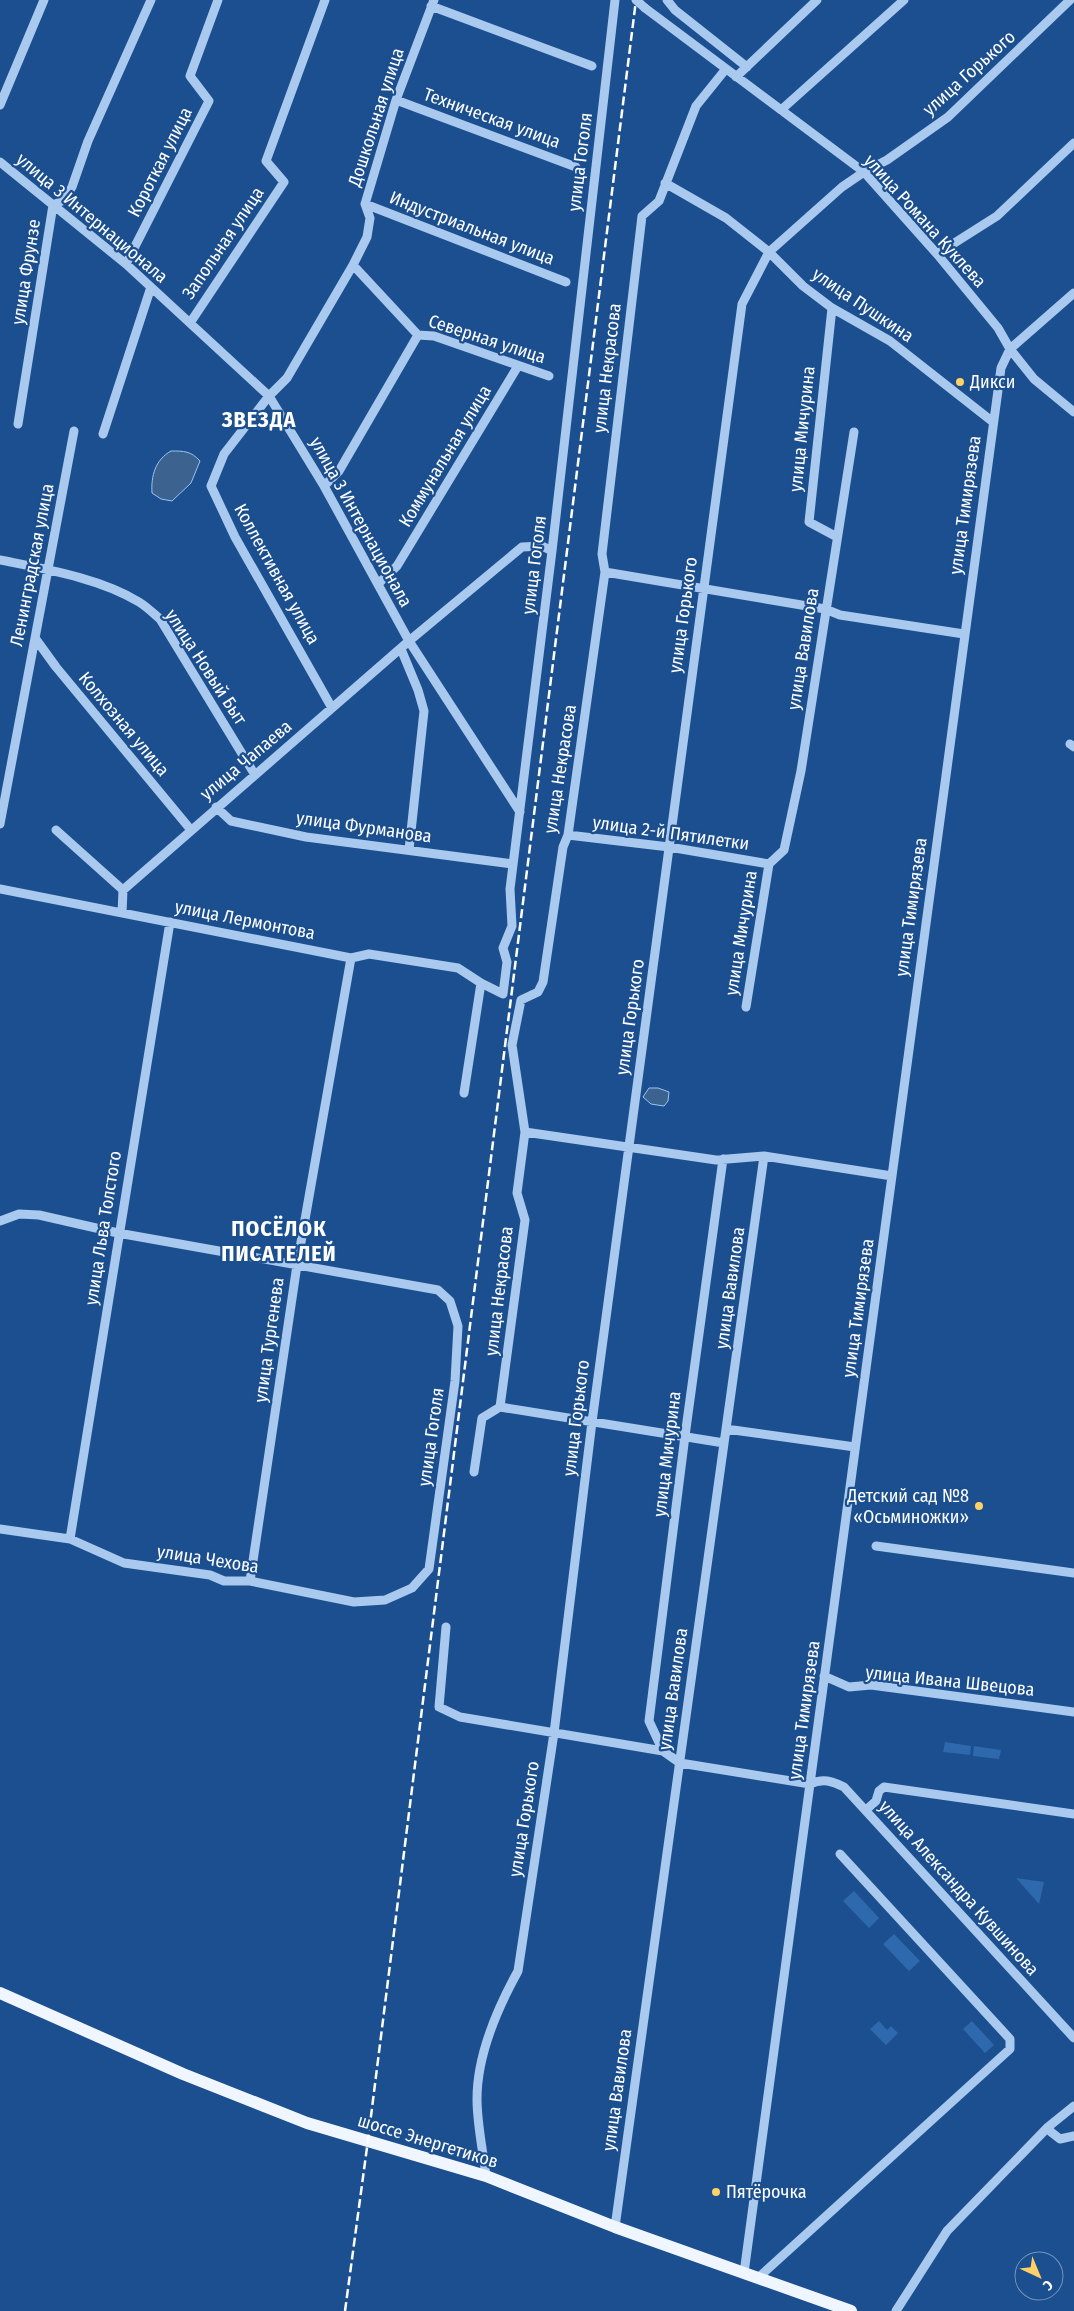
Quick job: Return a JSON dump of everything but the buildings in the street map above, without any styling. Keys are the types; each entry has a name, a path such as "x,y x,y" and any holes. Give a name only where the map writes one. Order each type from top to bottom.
{"main road":[{"name":"шоссе Энергетиков","path":"0,1992 183,2074 307,2123 486,2176 615,2227 851,2311"}],"street":[{"path":"0,105 44,0"},
{"name":"улица Фрунзе","path":"18,424 53,205 64,200 72,187 88,141 151,0"},
{"name":"Короткая улица","path":"126,264 209,101 190,76 218,0"},
{"name":"Запольная улица","path":"190,323 284,182 266,161 325,0"},
{"name":"улица Гоголя","path":"481,983 503,994 507,962 503,948 512,926 510,889 552,551 615,0"},
{"name":"улица Романа Куклева","path":"636,0 725,70 864,172 937,254 998,328 1010,349 1034,379 1074,412"},
{"path":"667,0 675,10 747,67"},
{"path":"736,77 817,0"},
{"path":"780,110 904,0"},
{"name":"улица Горького","path":"486,2176 477,2099 480,2066 499,2005 518,1971 554,1733 628,1148 742,304 769,252 842,187 864,172 887,160 948,117 1070,0"},
{"path":"432,3 592,66"},
{"name":"Дошкольная улица","path":"224,454 269,396 287,378 353,265 367,237 370,218 365,204 396,100 432,3"},
{"name":"улица Некрасова","path":"500,1407 525,1220 517,1193 525,1132 512,1045 521,1000 538,992 543,982 563,847 568,835 605,572 602,554 642,216 659,200 696,106 725,70"},
{"name":"Техническая улица","path":"396,100 576,166"},
{"path":"937,254 997,216 1074,143"},
{"name":"улица 3 Интернационала","path":"0,162 126,264 269,396 324,486 409,641 520,812"},
{"name":"улица Пушкина","path":"665,183 726,218 769,252 803,286 832,308 890,341 993,422"},
{"name":"Индустриальная улица","path":"365,204 566,282"},
{"name":"Северная улица","path":"353,265 418,335 434,336 549,376"},
{"path":"103,434 151,287"},
{"path":"1010,349 1074,293"},
{"name":"улица Мичурина","path":"832,308 809,522 837,537"},
{"path":"324,486 339,471 418,335"},
{"name":"улица Тимирязева","path":"744,2274 993,422 1001,368 1010,349"},
{"name":"Коммунальная улица","path":"378,584 397,566 518,366"},
{"name":"Ленинградская улица","path":"0,824 74,431"},
{"name":"улица Вавилова","path":"769,864 784,850 801,771 854,432"},
{"name":"Коллективная улица","path":"224,454 211,486 236,537 332,708"},
{"name":"улица Чапаева","path":"122,890 409,641 522,547 542,546 552,551"},
{"name":"улица Новый Быт","path":"0,560 48,570 111,588 140,602 160,619 255,775"},
{"path":"605,572 825,609 840,615 964,634"},
{"name":"Колхозная улица","path":"35,638 56,667 191,830"},
{"path":"401,648 418,690 424,711 409,850"},
{"name":"улица Фурманова","path":"216,807 231,821 306,837 513,864"},
{"path":"56,830 122,890 122,913"},
{"name":"улица 2-й Пятилетки","path":"568,835 669,847 769,864"},
{"name":"улица Мичурина","path":"746,1007 769,864"},
{"name":"улица Лермонтова","path":"0,889 351,958 370,954 458,968 481,983"},
{"name":"улица Льва Толстого","path":"70,1539 118,1233 170,922"},
{"name":"улица Тургенева","path":"250,1581 297,1265 351,958"},
{"path":"464,1093 481,983"},
{"path":"525,1132 628,1148 723,1159 764,1156 892,1176"},
{"name":"улица Вавилова","path":"615,2227 764,1156"},
{"name":"улица Мичурина","path":"663,1751 649,1721 685,1436 723,1159"},
{"path":"0,1221 19,1214 39,1215 118,1233 297,1265"},
{"name":"улица Гоголя","path":"297,1265 438,1290 450,1301 458,1326 456,1381 429,1569 412,1588"},
{"path":"474,1472 482,1418 500,1407 724,1443"},
{"path":"726,1429 855,1447"},
{"name":"улица Чехова","path":"0,1529 70,1539 124,1563 210,1575 224,1581 250,1581 354,1602 385,1600 412,1588"},
{"path":"876,1546 1074,1573"},
{"path":"446,1627 439,1707 460,1717 663,1751 680,1763"},
{"name":"улица Ивана Швецова","path":"824,1676 848,1687 871,1685 1074,1712"},
{"name":"улица Александра Кувшинова","path":"680,1763 810,1784 819,1780 832,1781 844,1787 1074,2038"},
{"path":"866,1810 876,1801 879,1792 884,1787 1074,1814"},
{"path":"759,2277 1010,2049 1010,2039 840,1854"},
{"path":"896,2311 947,2231 1048,2127 1074,2107"},
{"path":"1048,2127 1060,2139 1074,2136"}],"shaded area":[{"path":"171,451 187,452 194,455 200,461 191,483 172,501 161,499 152,493 155,469 161,459"},
{"path":"649,1088 658,1088 669,1092 668,1101 664,1106 651,1104 643,1097"},
{"path":"945,1742 971,1746 970,1755 943,1752"},
{"path":"974,1746 1001,1750 999,1759 973,1756"},
{"path":"1016,1878 1044,1882 1039,1904"},
{"path":"854,1891 879,1918 869,1928 843,1901"},
{"path":"894,1934 920,1961 909,1971 883,1944"},
{"path":"879,2021 887,2030 891,2026 898,2033 886,2045 870,2029"},
{"path":"972,2021 994,2045 985,2053 963,2029"}],"railway":[{"path":"345,2311 636,0"}],"place":[{"name":"Дикси","path":"960,382"},
{"name":"Детский сад №8 «Осьминожки»","path":"979,1506"},
{"name":"Пятёрочка","path":"716,2192"}],"district":[{"name":"ЗВЕЗДА","path":"259,419"},
{"name":"ПОСЁЛОК ПИСАТЕЛЕЙ","path":"279,1240"}]}
